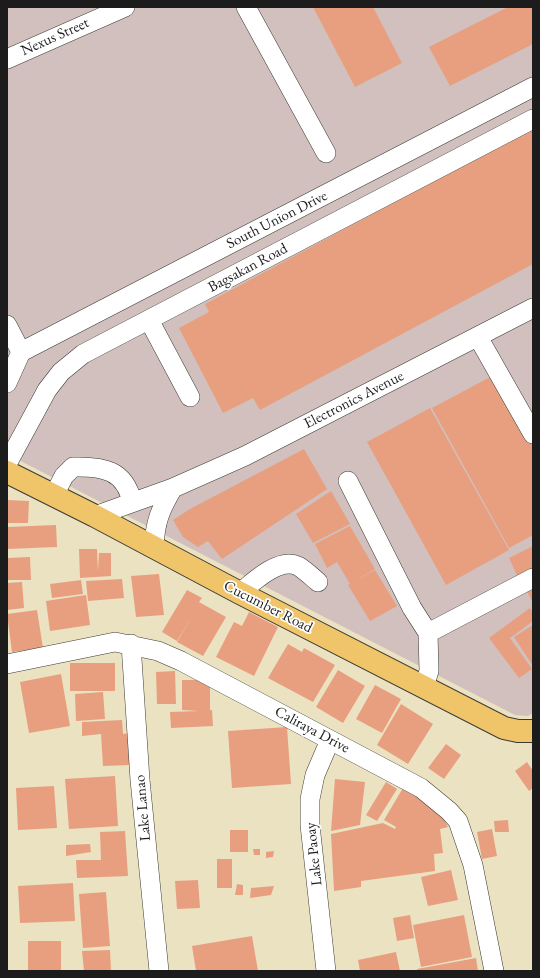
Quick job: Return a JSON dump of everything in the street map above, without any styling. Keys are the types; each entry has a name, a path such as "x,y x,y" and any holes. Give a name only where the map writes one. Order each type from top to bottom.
{"main road":[{"name":"Cucumber Road","path":"7,472 96,516 240,593 504,728 518,731 533,731"}],"street":[{"name":"Nexus Street","path":"7,59 100,12 125,7"},
{"path":"246,7 326,153"},
{"name":"South Union Drive","path":"21,352 533,87"},
{"name":"Bagsakan Road","path":"7,464 47,390 61,372 83,354 533,119"},
{"name":"Electronics Avenue","path":"96,516 172,488 245,456 478,338 533,308"},
{"path":"149,320 190,397"},
{"path":"7,325 21,352 7,383"},
{"path":"478,338 533,434"},
{"path":"54,495 64,476 73,467 93,466 119,475 129,490 132,502"},
{"path":"348,481 412,608 428,633 429,671 424,687"},
{"path":"154,547 155,526 162,506 172,488"},
{"path":"240,593 269,570 283,565 297,566 318,582"},
{"path":"428,633 533,578"},
{"name":"Caliraya Drive","path":"7,664 115,642 131,644 158,651 181,661 421,788 449,810 458,821 473,865 494,971"},
{"name":"Lake Lanao","path":"131,644 141,788 159,971"},
{"name":"Lake Paoay","path":"326,971 310,825 310,798 315,775 330,740"}],"shaded area":[{"path":"7,7 533,7 533,713 528,716 515,715 7,454"}],"building":[{"path":"313,7 373,7 402,63 355,87"},
{"path":"508,7 533,7 533,44 450,86 429,47"},
{"path":"533,128 533,264 260,410 253,398 223,413 179,328 209,312 205,304"},
{"path":"496,374 533,440 533,535 509,548 432,408"},
{"path":"430,408 509,550 446,585 367,442"},
{"path":"304,449 327,489 222,559 208,541 198,547 183,537 173,520 190,509"},
{"path":"331,491 350,524 313,543 296,514"},
{"path":"7,500 29,501 28,523 7,523"},
{"path":"56,525 57,547 7,549 7,527"},
{"path":"350,526 375,569 350,584 337,562 327,568 315,544"},
{"path":"533,546 533,574 519,580 509,558"},
{"path":"79,549 97,549 98,571 99,553 111,553 111,576 80,578"},
{"path":"30,557 31,580 7,580 7,558"},
{"path":"375,570 397,606 370,621 348,585"},
{"path":"159,574 164,615 136,617 131,576"},
{"path":"122,579 124,598 88,601 86,581"},
{"path":"533,579 533,603 523,584"},
{"path":"81,580 83,594 52,598 50,584"},
{"path":"22,582 24,608 7,610 7,583"},
{"path":"187,590 202,598 199,602 226,617 203,656 177,642 192,616 177,641 162,632"},
{"path":"86,595 90,625 50,631 46,601"},
{"path":"530,608 533,612 533,621 510,638 532,669 519,678 489,638"},
{"path":"37,610 43,648 12,652 7,614"},
{"path":"249,612 278,627 254,676 216,657 234,622 242,626"},
{"path":"533,625 533,666 514,637"},
{"path":"288,644 302,652 304,648 335,665 313,702 268,678"},
{"path":"70,663 115,663 115,691 70,691"},
{"path":"338,670 365,686 343,723 316,707"},
{"path":"175,671 176,704 157,704 156,672"},
{"path":"61,674 70,726 29,733 20,682"},
{"path":"182,680 210,680 210,710 212,710 213,726 171,728 170,712 199,711 182,710"},
{"path":"375,685 401,699 382,733 356,719"},
{"path":"103,692 105,719 76,721 75,694"},
{"path":"401,704 433,724 408,764 377,745"},
{"path":"122,720 123,734 129,733 130,765 103,766 101,734 82,736 82,722"},
{"path":"287,727 291,784 232,788 228,731"},
{"path":"446,744 461,755 444,779 428,768"},
{"path":"527,762 533,771 533,788 529,791 515,771"},
{"path":"115,776 118,826 69,829 65,779"},
{"path":"335,779 365,782 360,825 331,831"},
{"path":"386,782 397,789 377,821 366,815"},
{"path":"54,786 57,828 18,830 16,788"},
{"path":"403,788 438,809 448,827 440,829 443,853 434,854 435,871 361,881 361,887 334,891 331,834 383,823 395,829 396,827 384,820"},
{"path":"508,820 509,832 495,832 494,821"},
{"path":"492,829 497,856 482,859 477,832"},
{"path":"230,830 248,830 248,852 230,852"},
{"path":"125,831 128,876 77,878 76,860 101,860 100,832"},
{"path":"90,844 91,852 66,856 66,845"},
{"path":"253,849 260,849 260,855 254,855"},
{"path":"274,851 273,857 266,858 266,852"},
{"path":"217,859 232,859 232,888 217,888"},
{"path":"451,870 458,900 428,906 421,877"},
{"path":"198,880 200,908 177,909 175,881"},
{"path":"73,883 75,921 20,923 18,886"},
{"path":"237,884 243,885 243,895 235,895"},
{"path":"274,886 271,895 250,898 251,888"},
{"path":"106,892 110,946 83,948 79,894"},
{"path":"410,915 414,938 397,941 393,918"},
{"path":"464,915 472,957 421,967 413,925"},
{"path":"252,936 258,971 196,971 192,946"},
{"path":"28,941 61,941 61,971 28,971"},
{"path":"110,950 111,971 84,971 82,951"},
{"path":"396,952 400,971 360,971 358,960"},
{"path":"476,958 478,971 418,971 417,969"}]}
